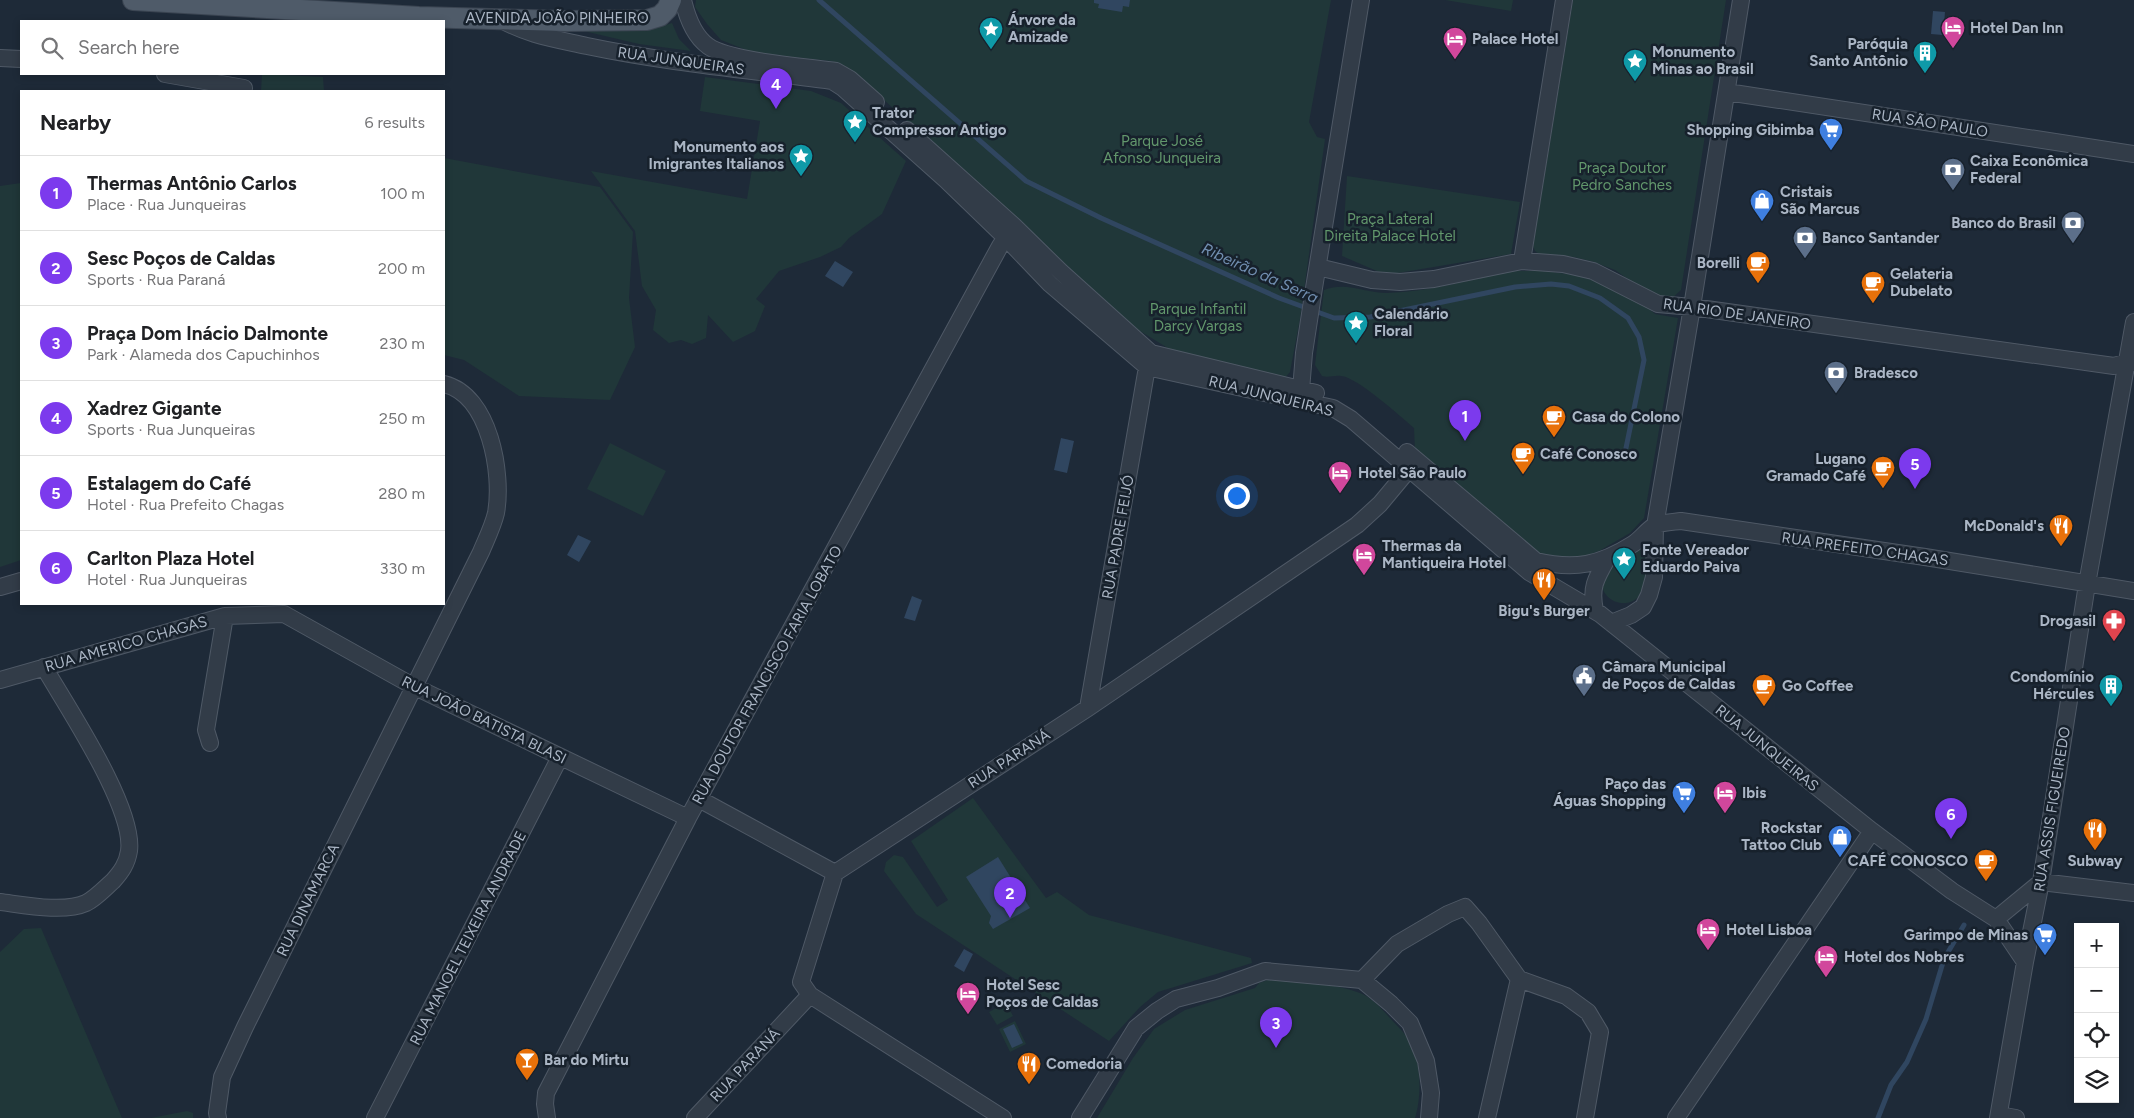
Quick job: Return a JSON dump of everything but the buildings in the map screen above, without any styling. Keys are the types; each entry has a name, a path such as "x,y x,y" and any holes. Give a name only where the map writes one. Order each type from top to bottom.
{"main road":[{"name":"AVENIDA JOÃO PINHEIRO","path":"133,0 409,16 646,20 660,16 672,0"}],"street":[{"name":"RUA JUNQUEIRAS","path":"683,0 692,26 709,47 731,56 836,71 850,79 1010,231 1050,284 1147,366 1333,408 1413,464 1536,561"},
{"path":"1301,390 1314,288 1361,0"},
{"path":"1522,261 1564,0"},
{"path":"1611,623 1631,615 1643,607 1649,595 1654,577 1655,526 1742,0"},
{"name":"RUA JUNQUEIRAS","path":"500,19 525,32 637,56 698,66 731,68 832,81 843,88 909,147 1061,272 1151,354 1337,398 1358,410 1529,572 1595,610 1872,831 1952,891 1996,919 2025,962"},
{"path":"0,58 20,59"},
{"path":"171,75 244,88"},
{"name":"RUA SÃO PAULO","path":"1727,92 2134,154"},
{"name":"RUA DOUTOR FRANCISCO FARIA LOBATO","path":"547,1118 544,1104 546,1093 688,818 1010,231"},
{"name":"RUA RIO DE JANEIRO","path":"1318,267 1372,280 1400,282 1434,279 1522,261 1563,264 1593,271 1658,304 1692,307 2114,366 2130,362"},
{"name":"RUA ASSIS FIGUEIREDO","path":"1998,1117 2041,882 2087,584 2130,362 2134,322"},
{"name":"RUA PADRE FEIJÓ","path":"1088,708 1147,366"},
{"name":"RUA DINAMARCA","path":"218,1118 222,1077 413,686 481,552 495,514 498,486 495,454 485,424 468,398 445,385"},
{"name":"RUA PARANÁ","path":"835,872 1088,708 1356,525 1380,504 1413,464"},
{"name":"RUA PREFEITO CHAGAS","path":"1536,561 1560,566 1580,565 1607,559 1635,543 1655,526 1681,521 1925,557 2134,591"},
{"path":"1595,610 1592,595 1598,575 1607,559"},
{"path":"0,587 20,581"},
{"name":"RUA JOÃO BATISTA BLASI","path":"286,609 413,686 688,818"},
{"name":"RUA AMERICO CHAGAS","path":"0,680 225,616 286,609"},
{"path":"210,742 206,730 225,616"},
{"path":"0,902 53,909 86,903 104,889 123,869 129,851 127,828 114,788 44,667"},
{"name":"RUA MANOEL TEIXEIRA ANDRADE","path":"375,1118 560,757"},
{"path":"699,799 835,872 801,982 810,995 1003,1118"},
{"path":"1676,1118 1872,831"},
{"path":"1996,919 2041,882 2134,893"},
{"path":"1362,980 1397,944 1448,914 1464,907 1479,923 1519,979 1566,996 1588,1012 1600,1032 1585,1118"},
{"path":"1080,1118 1136,1028 1156,1011 1176,999 1218,988 1265,971 1362,980 1391,1004 1410,1023 1426,1061 1430,1078 1428,1118"},
{"path":"1487,1118 1519,979"},
{"name":"RUA PARANÁ","path":"695,1118 810,995"},
{"path":"1998,1117 2016,1118"}],"green space":[{"name":"Parque José Afonso Junqueira","path":"696,0 1331,0 1309,122 1317,137 1325,139 1300,319 1290,372 1283,380 1181,356 1135,328 850,69 831,61 754,53 721,40 695,7"},
{"path":"1445,0 1513,0 1511,11"},
{"name":"Praça Doutor Pedro Sanches","path":"1573,0 1726,0 1681,290 1670,300 1651,295 1615,270 1574,257 1539,254 1533,246"},
{"path":"672,23 679,39 691,51 639,44 558,25 644,29"},
{"path":"262,75 323,77 324,90 261,90"},
{"path":"705,77 811,91 841,103 906,161 882,214 849,238 841,247 820,257 779,271 756,299 765,306 755,331 733,342 708,315 706,338 692,344 681,340 669,343 653,330 656,310 642,286 635,231 591,171 747,199 760,121 700,111"},
{"path":"445,158 600,187 633,232 629,298 635,347 610,400 519,396 464,360 445,355"},
{"name":"Praça Lateral Direita Palace Hotel","path":"1347,176 1520,202 1511,254 1386,275 1342,256"},
{"path":"20,183 20,560 0,567 0,186"},
{"path":"1512,271 1546,271 1587,277 1646,306 1655,314 1678,318 1644,518 1630,533 1599,551 1579,559 1540,555 1415,451 1414,428 1399,415 1357,383 1341,376 1322,376 1315,365 1324,290 1348,287 1379,293 1403,292 1434,288"},
{"path":"610,443 666,471 643,516 587,489"},
{"path":"1646,547 1646,579 1639,596 1633,601 1625,603 1611,599 1603,588 1603,580 1607,572 1620,560"},
{"path":"973,798 1046,898 1057,892 1089,915 1251,958 1252,963 1158,992 1140,1007 1109,1041 916,914 884,871 886,862 894,855 903,857 937,907 948,900 911,841"},
{"path":"41,928 122,1118 0,1118 0,952 24,929"},
{"path":"1270,979 1327,984 1360,993 1372,1000 1401,1029 1412,1045 1416,1055 1420,1088 1415,1118 1097,1118 1133,1058 1154,1029 1185,1010 1255,988 1259,983"},
{"path":"1006,1003 1013,1016 997,1025 989,1012"},
{"path":"1015,1021 1026,1044 1010,1052 999,1029"},
{"path":"187,1111 193,1113 193,1118 151,1118"}],"water":[{"path":"1094,0 1130,0 1129,7 1123,6 1122,12 1098,8 1099,4 1094,3"},
{"path":"1933,11 1945,12 1943,35 1931,34"},
{"path":"835,261 853,272 843,287 825,276"},
{"path":"1061,438 1074,441 1067,473 1054,470"},
{"path":"578,535 591,541 579,562 567,555"},
{"path":"912,596 922,600 915,621 904,618"},
{"path":"998,857 1030,908 993,929 989,923 991,916 966,877"},
{"path":"964,949 973,954 964,972 954,966"},
{"path":"1014,1024 1023,1043 1012,1048 1003,1029"}],"waterway":[{"name":"Ribeirão da Serra","path":"819,0 1026,181 1101,218 1279,298 1334,318 1370,317 1515,287 1551,284 1569,286 1600,298 1628,318 1639,337 1644,360 1626,448"},
{"path":"1878,1118 1891,1085 1907,1062 1926,1019 1944,959 1964,925"}],"place":[{"name":"Hotel Dan Inn","path":"1953,49"},
{"name":"Árvore da Amizade","path":"991,50"},
{"name":"Palace Hotel","path":"1455,60"},
{"name":"Paróquia Santo Antônio","path":"1925,74"},
{"name":"Monumento Minas ao Brasil","path":"1635,82"},
{"name":"Xadrez Gigante","path":"776,109"},
{"name":"Trator Compressor Antigo","path":"855,143"},
{"name":"Shopping Gibimba","path":"1831,151"},
{"name":"Monumento aos Imigrantes Italianos","path":"801,177"},
{"name":"Caixa Econômica Federal","path":"1953,191"},
{"name":"Cristais São Marcus","path":"1762,222"},
{"name":"Banco do Brasil","path":"2073,244"},
{"name":"Banco Santander","path":"1805,259"},
{"name":"Borelli","path":"1758,284"},
{"name":"Gelateria Dubelato","path":"1873,304"},
{"name":"Calendário Floral","path":"1356,344"},
{"name":"Bradesco","path":"1836,394"},
{"name":"Casa do Colono","path":"1554,438"},
{"name":"Thermas Antônio Carlos","path":"1465,441"},
{"name":"Café Conosco","path":"1523,475"},
{"name":"Lugano Gramado Café","path":"1883,489"},
{"name":"Estalagem do Café","path":"1915,489"},
{"name":"Hotel São Paulo","path":"1340,494"},
{"name":"McDonald's","path":"2061,547"},
{"name":"Thermas da Mantiqueira Hotel","path":"1364,576"},
{"name":"Fonte Vereador Eduardo Paiva","path":"1624,580"},
{"name":"Bigu's Burger","path":"1544,601"},
{"name":"Drogasil","path":"2114,642"},
{"name":"Câmara Municipal de Poços de Caldas","path":"1584,697"},
{"name":"Go Coffee","path":"1764,707"},
{"name":"Condomínio Hércules","path":"2111,707"},
{"name":"Paço das Águas Shopping","path":"1684,814"},
{"name":"Ibis","path":"1725,814"},
{"name":"Carlton Plaza Hotel","path":"1951,839"},
{"name":"Subway","path":"2095,851"},
{"name":"Rockstar Tattoo Club","path":"1840,858"},
{"name":"CAFÉ CONOSCO","path":"1986,882"},
{"name":"Sesc Poços de Caldas","path":"1010,918"},
{"name":"Hotel Lisboa","path":"1708,951"},
{"name":"Garimpo de Minas","path":"2045,956"},
{"name":"Hotel dos Nobres","path":"1826,978"},
{"name":"Hotel Sesc Poços de Caldas","path":"968,1015"},
{"name":"Praça Dom Inácio Dalmonte","path":"1276,1048"},
{"name":"Bar do Mirtu","path":"527,1081"},
{"name":"Comedoria","path":"1029,1085"}],"park label":[{"name":"Parque Infantil Darcy Vargas","path":"1198,318"}]}
